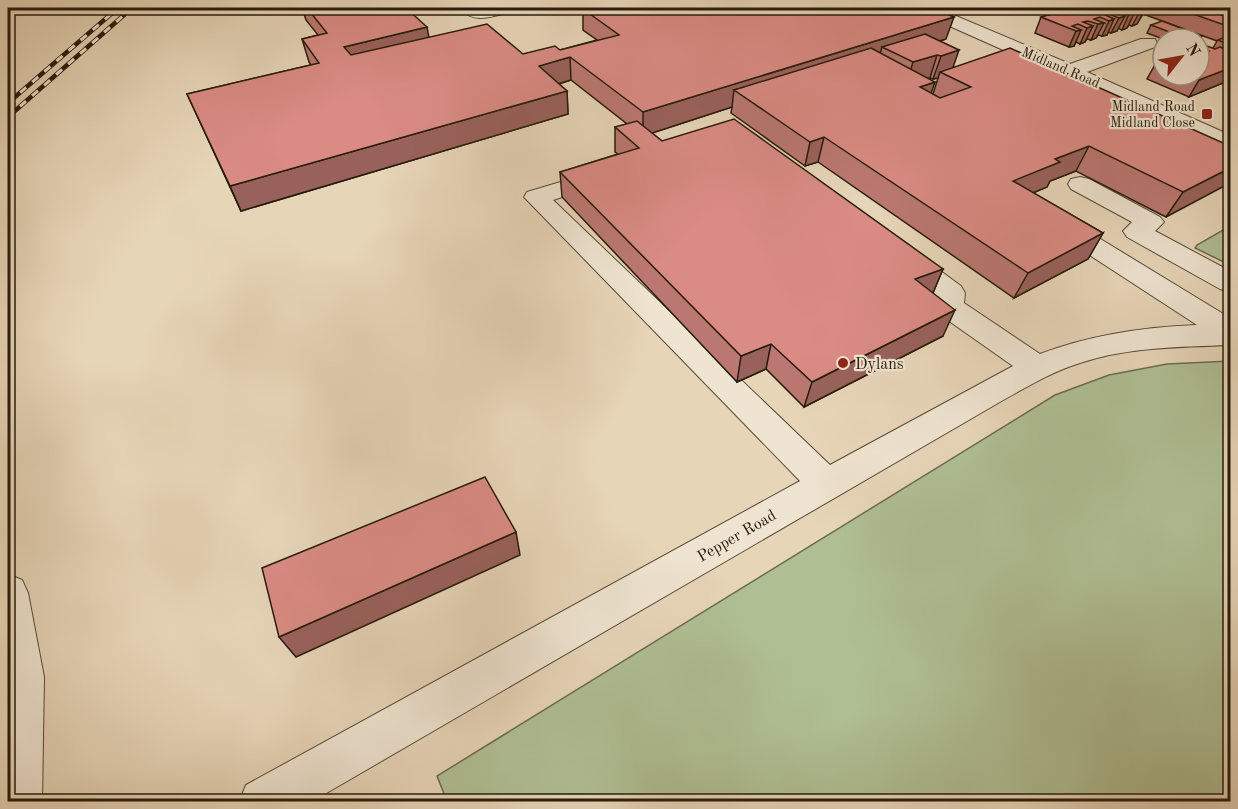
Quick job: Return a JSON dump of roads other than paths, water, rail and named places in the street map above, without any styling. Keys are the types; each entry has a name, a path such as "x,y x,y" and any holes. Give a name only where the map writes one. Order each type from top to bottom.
{"street":[{"path":"469,8 478,14 504,8"},
{"name":"Midland Road","path":"924,8 1230,144"},
{"path":"1070,71 1148,43"},
{"path":"632,167 536,197 826,484"},
{"path":"1080,184 1151,222 1136,231 1230,284"},
{"path":"1037,211 1230,334"},
{"path":"885,244 951,293 949,307 1038,368"},
{"name":"Pepper Road","path":"263,801 994,390 1038,368 1054,361 1117,344 1182,335 1230,334"},
{"path":"8,593 22,677 13,755 18,801"}],"railway":[{"path":"8,103 118,8"},
{"path":"8,117 132,8"}],"place":[{"name":"Midland Road Midland Close","path":"1207,114"},
{"name":"Dylans","path":"843,363"}]}
